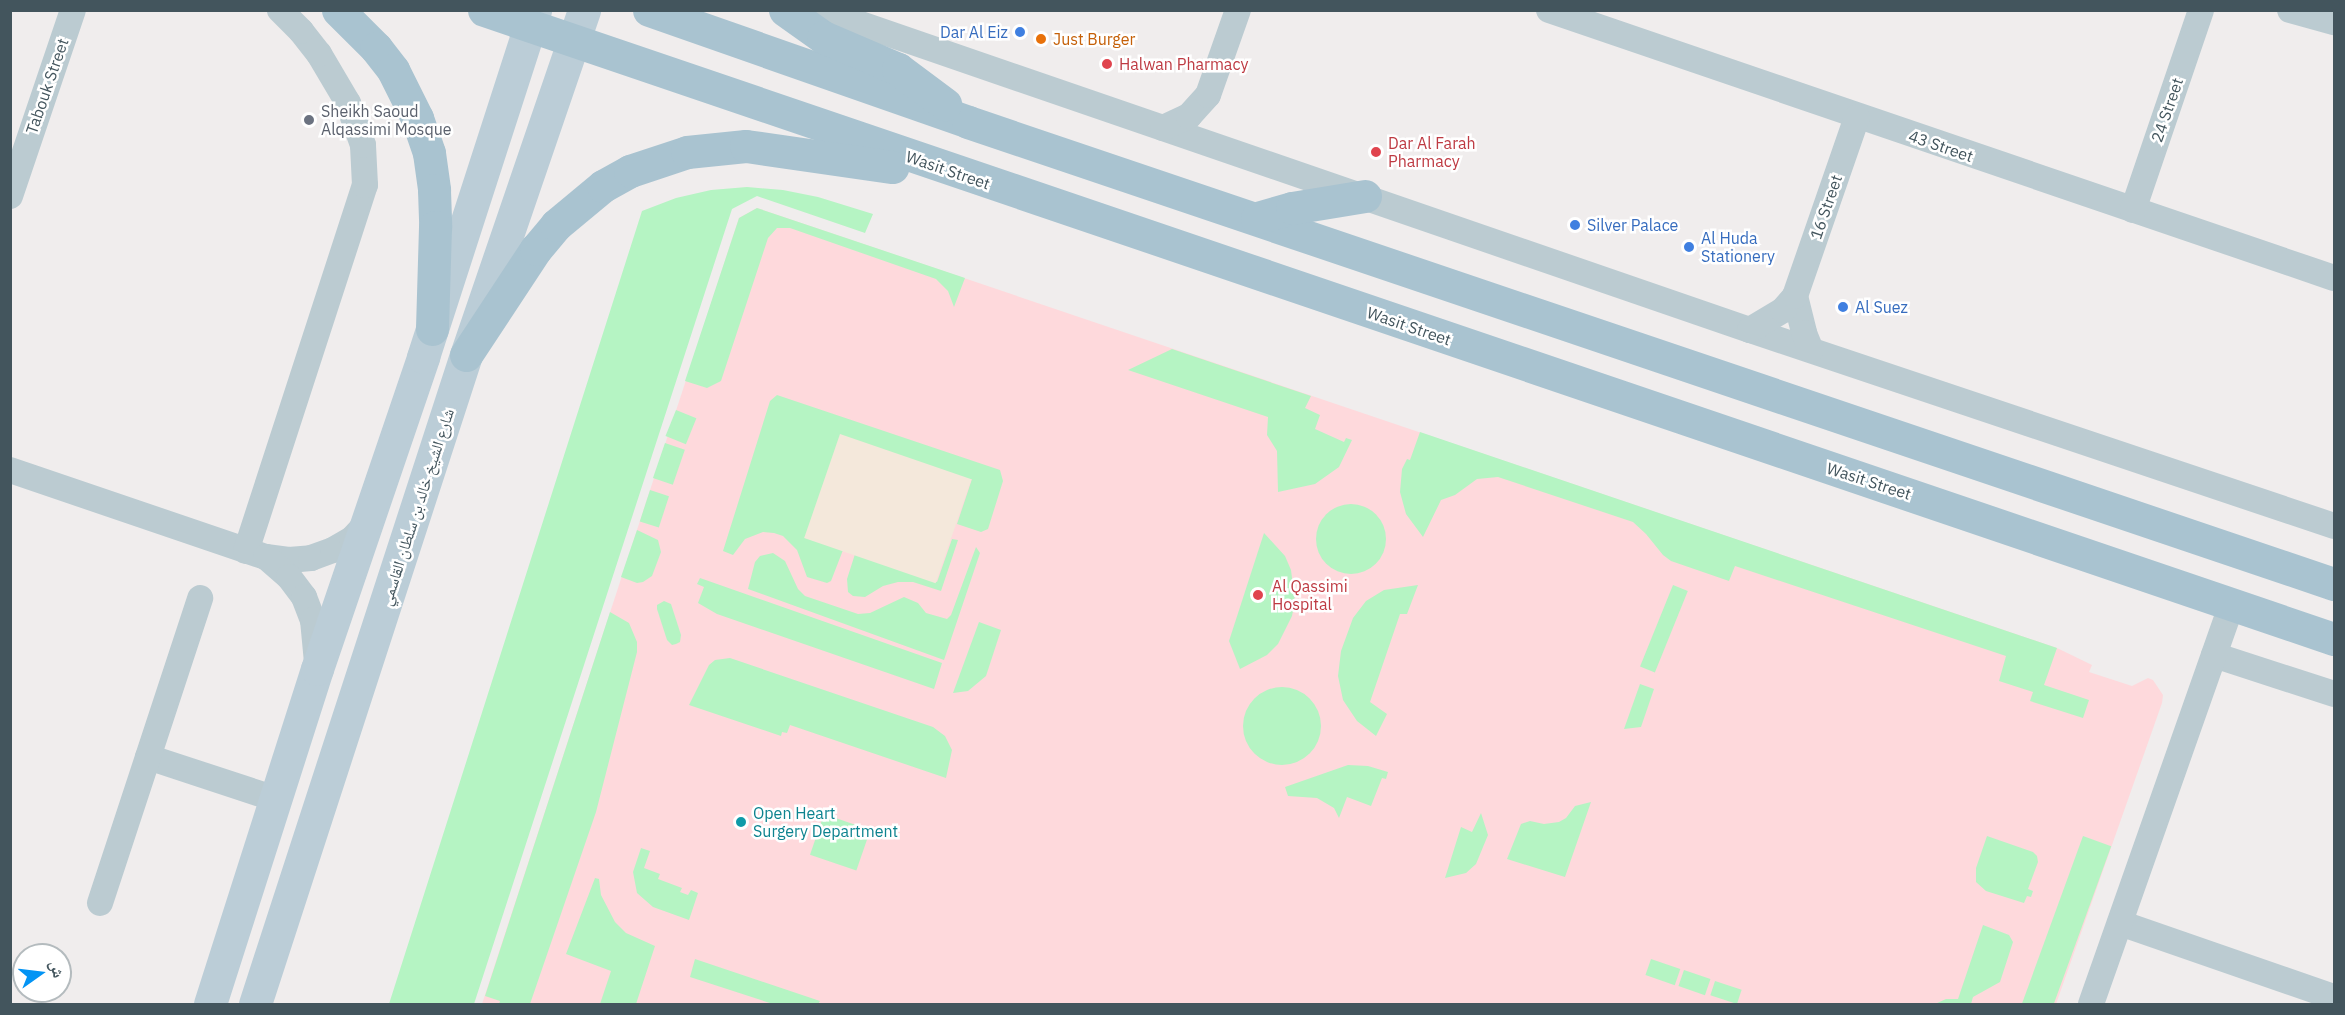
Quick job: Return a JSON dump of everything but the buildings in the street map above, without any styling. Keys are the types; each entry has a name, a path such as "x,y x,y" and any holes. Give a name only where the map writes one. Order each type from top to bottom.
{"main road":[{"path":"338,10 357,27 393,70 417,118 429,153 434,190 435,227 432,329"},
{"name":"Wasit Street","path":"484,10 532,18 574,42 2334,639"},
{"name":"شارع الشيخ خالد بن سلطان القاسمي","path":"255,1005 466,355 584,10"},
{"path":"649,10 968,122 2334,584"},
{"path":"785,10 830,40 898,69 968,122"},
{"path":"210,1005 317,669 432,329 532,18"},
{"path":"466,355 537,249 556,225 603,186 639,167 687,152 746,146 889,167 929,164"},
{"path":"1257,218 1319,203 1365,196"}],"street":[{"name":"Tabouk Street","path":"10,196 16,162 73,10"},
{"path":"256,554 365,185 363,145 348,104 319,54 280,10"},
{"path":"820,10 1750,330 2334,526"},
{"path":"1163,129 1189,116 1208,95 1238,10"},
{"name":"43 Street","path":"1549,10 1600,19 1857,117 2334,278"},
{"name":"24 Street","path":"2133,210 2201,10"},
{"path":"2290,10 2333,19"},
{"path":"1208,95 1211,123 1223,149"},
{"name":"16 Street","path":"1750,330 1783,310 1795,296 1857,117"},
{"path":"1795,296 1803,333 1811,350"},
{"path":"10,470 256,554 300,559 333,550 352,538 367,523"},
{"path":"256,554 289,577 304,597 313,620 317,669"},
{"path":"100,903 200,598"},
{"path":"2091,1005 2232,604"},
{"path":"2214,655 2334,694"},
{"path":"148,757 276,799"},
{"path":"2120,923 2334,997"}],"shaded area":[{"name":"Al Qassimi Hospital","path":"757,208 2057,648 2092,665 2089,672 2132,686 2148,678 2153,680 2163,695 2162,703 2056,1004 482,1004 739,218"}],"green space":[{"path":"747,187 783,190 818,197 873,214 865,233 757,196 732,209 474,1004 389,1004 642,211 676,198 711,190"},
{"path":"757,208 965,278 954,307 948,291 936,279 790,228 777,228 768,238 721,381 707,388 685,381 739,218"},
{"path":"1172,349 1311,396 1305,408 1320,415 1315,429 1344,442 1346,438 1352,440 1339,467 1315,484 1278,492 1277,451 1267,435 1268,417 1128,370"},
{"path":"777,395 1000,470 1003,481 988,529 981,532 957,524 972,479 806,538 843,550 831,581 827,583 807,577 797,550 783,536 774,533 763,532 745,539 733,555 723,551 770,401"},
{"path":"676,410 696,418 686,444 666,436"},
{"path":"1420,432 2057,648 2044,685 2089,700 2083,718 2030,701 2033,692 1999,681 2006,656 1735,566 1729,581 1671,561 1633,522 1498,477 1477,479 1455,495 1441,500 1423,537 1406,514 1400,492 1402,469 1407,459 1410,460"},
{"path":"665,443 685,450 673,485 653,478"},
{"path":"650,490 669,496 659,528 640,521"},
{"path":"1351,504 1370,510 1380,520 1386,539 1380,558 1370,568 1351,574 1332,568 1322,558 1316,539 1322,520 1332,510"},
{"path":"637,530 658,540 661,552 652,576 637,583 621,577"},
{"path":"1264,533 1285,556 1291,570 1295,601 1292,616 1278,644 1267,655 1240,669 1229,641"},
{"path":"952,539 958,540 941,591 913,582 898,582 883,586 865,597 853,596 848,592 847,579 855,554 937,582"},
{"path":"976,547 980,553 944,660 748,589 755,562 760,556 773,553 785,561 798,589 805,596 858,614 870,613 904,597 918,603 926,613 947,619 951,615"},
{"path":"700,578 942,663 934,689 717,614 698,603 704,587 697,584"},
{"path":"1418,585 1407,614 1400,614 1370,702 1387,714 1376,736 1357,721 1343,700 1338,676 1341,651 1353,618 1366,601 1384,590"},
{"path":"1673,585 1688,591 1655,673 1640,667"},
{"path":"664,601 671,604 681,635 680,642 672,645 667,640 657,609 657,605"},
{"path":"610,612 629,623 637,642 637,652 596,812 530,1004 499,1004 500,1001 485,996"},
{"path":"979,622 1001,630 986,676 968,691 953,693"},
{"path":"730,658 933,727 945,736 952,750 946,778 790,725 787,733 782,732 781,736 689,705 709,665 715,660"},
{"path":"1640,684 1654,689 1641,727 1624,729"},
{"path":"1282,687 1297,690 1314,704 1321,726 1318,741 1304,758 1282,765 1267,762 1250,748 1243,726 1246,711 1260,694"},
{"path":"1348,765 1368,766 1388,772 1386,779 1382,778 1371,806 1347,797 1339,818 1334,808 1317,798 1288,796 1285,787"},
{"path":"1591,802 1565,877 1507,859 1521,824 1530,821 1544,824 1559,822 1566,818 1575,806"},
{"path":"1481,813 1488,835 1476,864 1466,873 1445,878 1461,827 1472,832"},
{"path":"824,814 870,830 856,871 810,855"},
{"path":"1987,836 2033,852 2037,856 2038,862 2028,889 2033,891 2031,897 2027,896 2024,903 1986,891 1976,882 1976,868"},
{"path":"2083,836 2111,846 2054,1004 2022,1003"},
{"path":"641,848 650,851 644,868 660,874 658,879 682,888 680,892 688,895 691,890 698,893 689,920 653,907 637,893 633,872"},
{"path":"595,878 599,879 601,895 615,922 626,933 655,946 636,1004 600,1004 611,971 566,954"},
{"path":"1983,925 2009,935 2013,942 2000,982 1973,997 1971,1004 1935,1004 1946,999 1958,999"},
{"path":"695,959 820,1001 818,1004 773,1004 690,977"},
{"path":"1651,959 1680,969 1675,985 1645,975"},
{"path":"1684,970 1710,979 1705,995 1678,986"},
{"path":"1715,981 1742,990 1737,1004 1710,995"}],"sand":[{"path":"840,434 971,479 936,583 804,538"}],"place":[{"name":"Dar Al Eiz","path":"1020,32"},
{"name":"Just Burger","path":"1041,39"},
{"name":"Halwan Pharmacy","path":"1107,64"},
{"name":"Sheikh Saoud Alqassimi Mosque","path":"309,120"},
{"name":"Dar Al Farah Pharmacy","path":"1376,152"},
{"name":"Silver Palace","path":"1575,225"},
{"name":"Al Huda Stationery","path":"1689,247"},
{"name":"Al Suez","path":"1843,307"},
{"name":"Al Qassimi Hospital","path":"1258,595"},
{"name":"Open Heart Surgery Department","path":"741,822"}]}
